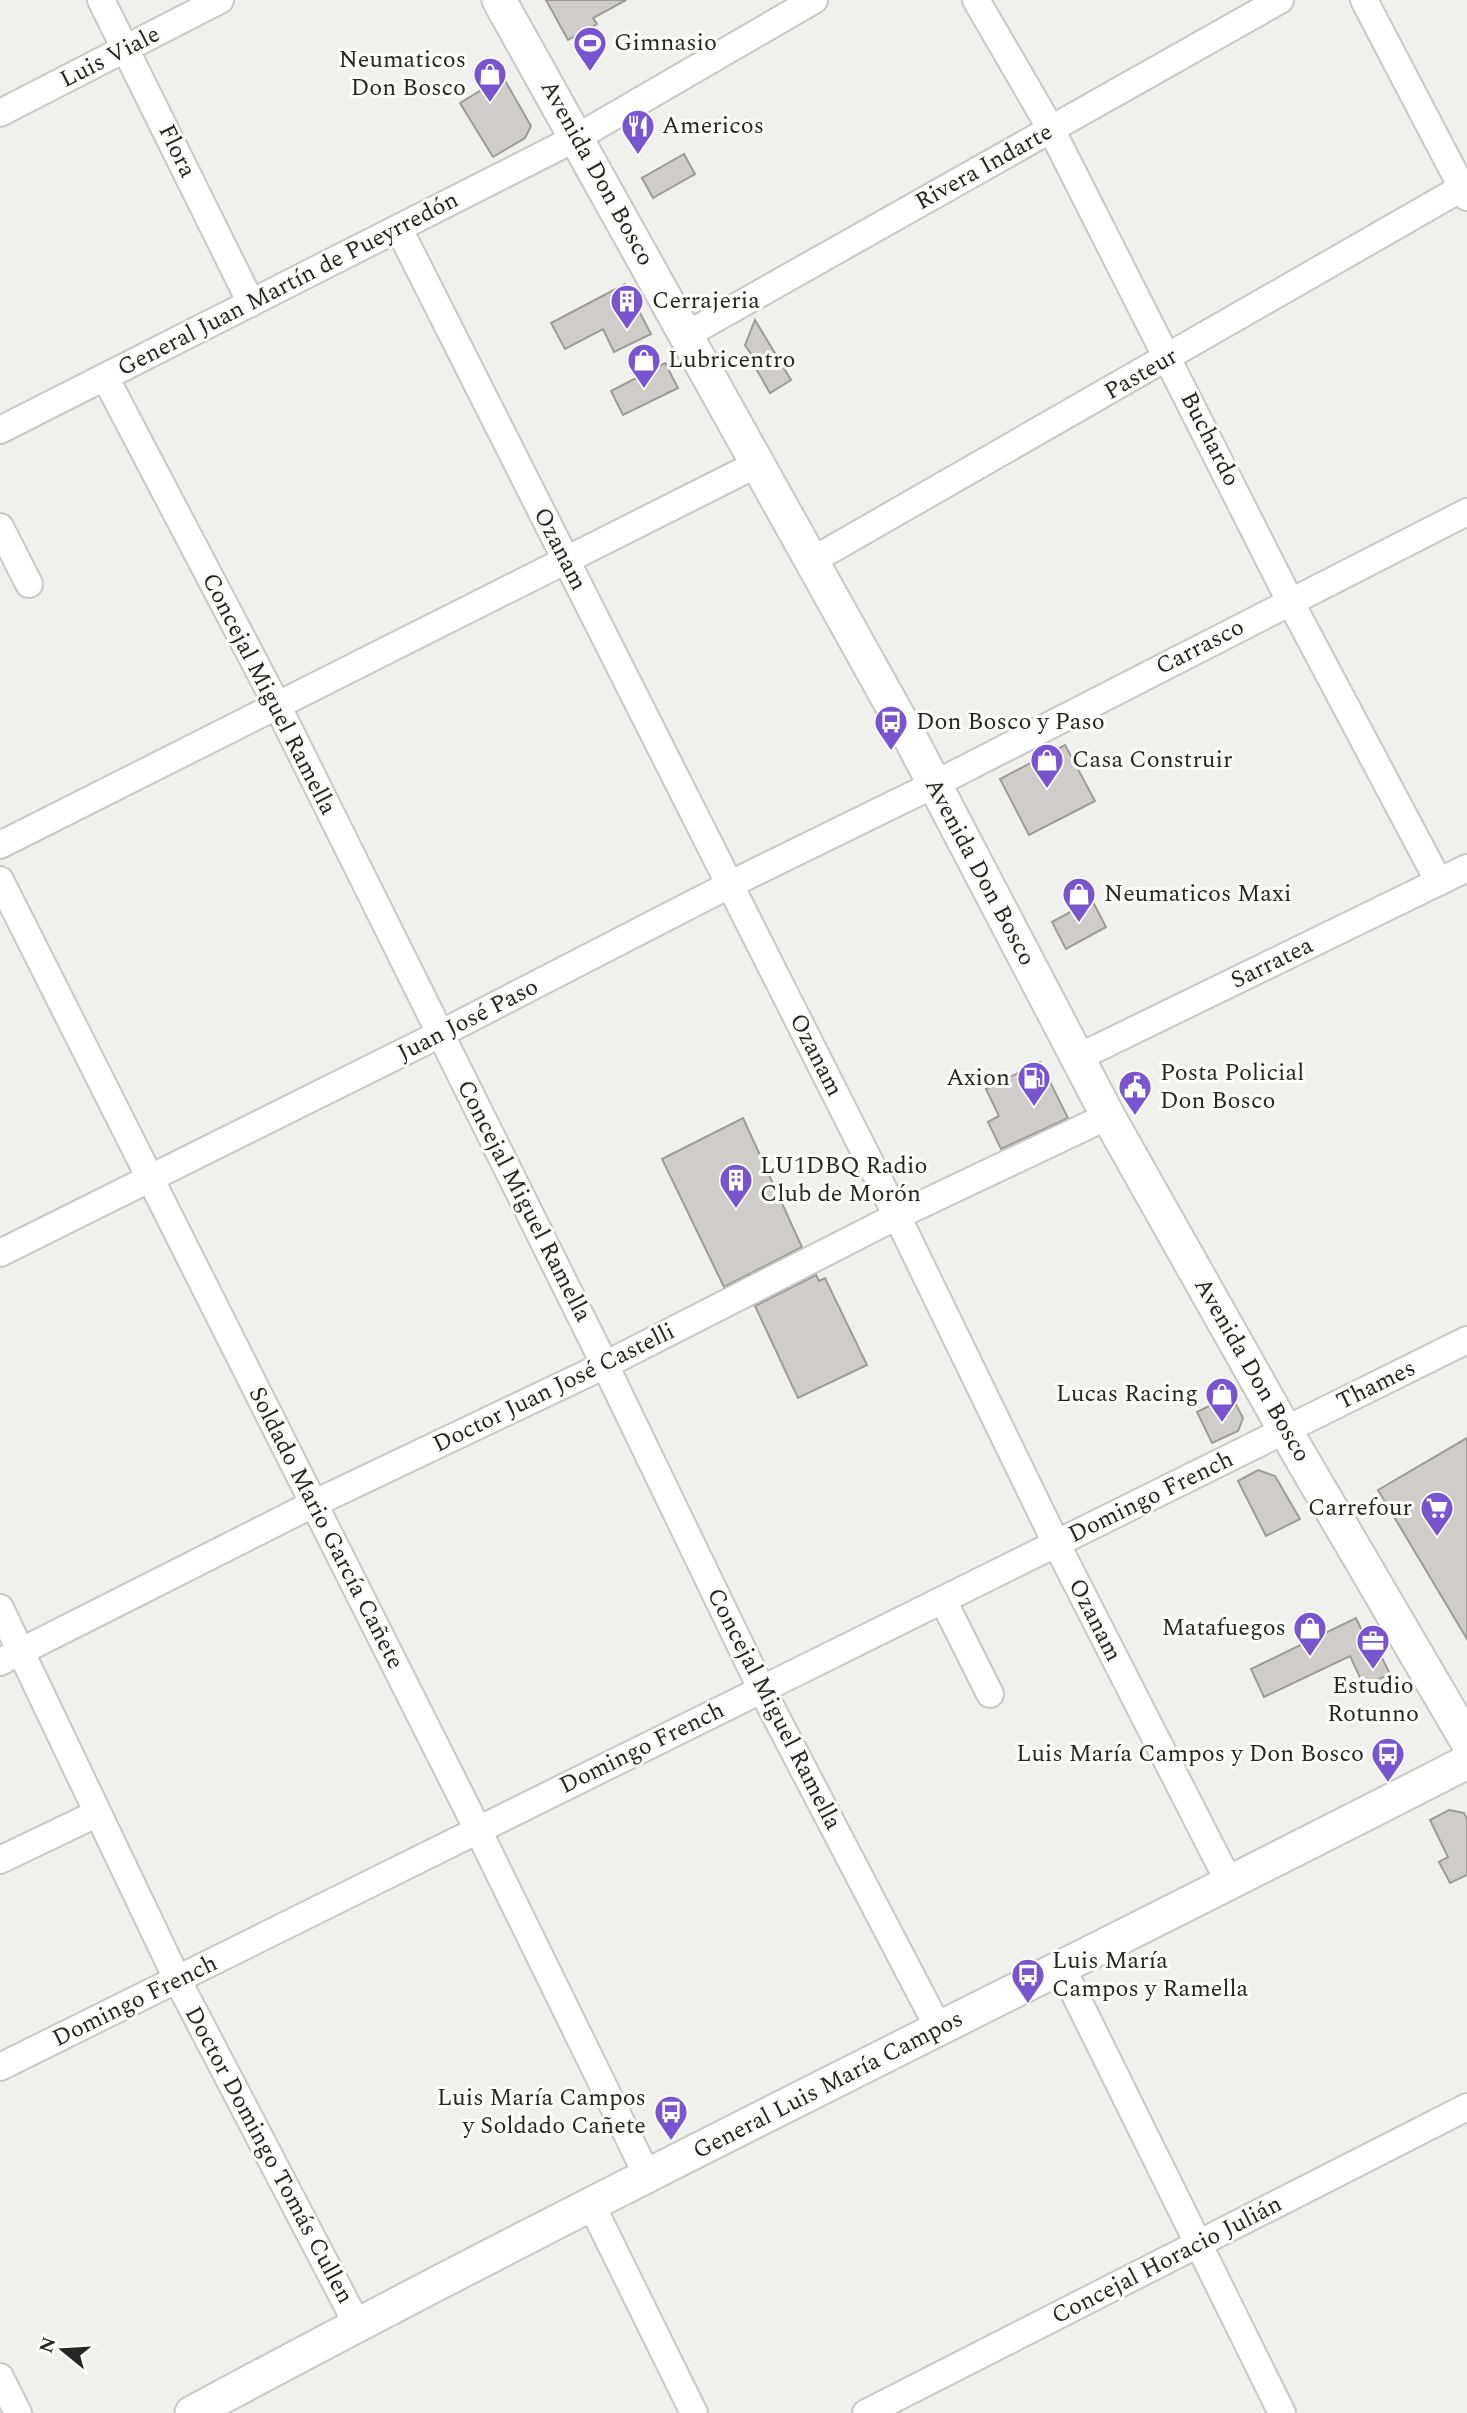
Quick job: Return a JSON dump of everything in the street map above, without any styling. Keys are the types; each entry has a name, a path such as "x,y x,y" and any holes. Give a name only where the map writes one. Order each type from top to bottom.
{"main road":[{"name":"Avenida Don Bosco","path":"499,0 813,560 935,784 1108,1116 1285,1430 1467,1741"},
{"name":"General Luis María Campos","path":"192,2413 358,2324 938,2027 1467,1762"}],"street":[{"name":"Flora","path":"101,0 251,303"},
{"name":"Luis Viale","path":"0,113 220,0"},
{"name":"General Juan Martín de Pueyrredón","path":"0,429 576,138 814,0"},
{"name":"Buchardo","path":"976,0 1051,129 1170,358 1290,601 1439,882"},
{"name":"Rivera Indarte","path":"688,334 1280,0"},
{"path":"1364,0 1465,190"},
{"name":"Pasteur","path":"813,560 1465,190"},
{"name":"Ozanam","path":"399,229 731,884 1056,1543 1229,1882"},
{"name":"Concejal Miguel Ramella","path":"105,377 277,705 606,1365 762,1690 938,2027"},
{"path":"0,845 759,463"},
{"name":"Carrasco","path":"935,784 1467,512"},
{"path":"0,527 29,584"},
{"name":"Juan José Paso","path":"0,1254 440,1034 731,884 935,784"},
{"name":"Sarratea","path":"1077,1058 1467,868"},
{"name":"Soldado Mario García Cañete","path":"0,880 477,1828 648,2177"},
{"name":"Doctor Juan José Castelli","path":"11,1657 313,1504 606,1365 897,1216 1108,1116"},
{"name":"Thames","path":"1285,1430 1467,1340"},
{"name":"Domingo French","path":"0,2067 178,1982 477,1828 762,1690 1285,1430"},
{"path":"943,1600 990,1694"},
{"name":"Doctor Domingo Tomás Cullen","path":"0,1608 11,1657 96,1814 178,1982 358,2324"},
{"path":"0,1860 96,1814"},
{"path":"1061,1966 1282,2413"},
{"name":"Concejal Horacio Julián","path":"866,2413 1467,2107"},
{"path":"592,2206 694,2413"},
{"path":"0,2377 18,2413"}],"building":[{"path":"546,0 626,0 593,18 597,24 568,40"},
{"path":"503,77 531,126 525,138 493,157 460,103"},
{"path":"684,154 695,174 653,198 642,178"},
{"path":"625,284 651,334 614,352 603,329 565,349 551,323"},
{"path":"755,320 791,380 770,393 755,367 759,365 745,345"},
{"name":"Lubricentro","path":"665,363 678,388 623,415 611,391"},
{"name":"Casa Construir","path":"1065,745 1095,801 1029,835 1000,779"},
{"name":"Neumaticos Maxi","path":"1092,900 1106,927 1066,949 1052,922"},
{"name":"Axion","path":"1040,1062 1068,1118 1001,1149 988,1122 999,1116 986,1089"},
{"name":"LU1DBQ Radio Club de Morón","path":"743,1118 802,1247 724,1287 662,1159"},
{"path":"816,1275 819,1281 825,1278 867,1365 798,1398 755,1306"},
{"name":"Lucas Racing","path":"1231,1395 1243,1418 1238,1431 1212,1443 1197,1412"},
{"name":"Carrefour","path":"1467,1438 1467,1639 1378,1490"},
{"path":"1258,1470 1275,1476 1300,1519 1266,1536 1238,1481"},
{"name":"Matafuegos","path":"1356,1618 1375,1659 1381,1656 1390,1674 1364,1686 1350,1656 1264,1697 1251,1669"},
{"path":"1449,1810 1464,1813 1467,1819 1467,1875 1450,1883 1439,1862 1448,1857 1430,1820"}],"place":[{"name":"Gimnasio","path":"590,73"},
{"name":"Neumaticos Don Bosco","path":"490,104"},
{"name":"Americos","path":"638,156"},
{"name":"Cerrajeria","path":"627,331"},
{"name":"Lubricentro","path":"644,390"},
{"name":"Don Bosco y Paso","path":"891,752"},
{"name":"Casa Construir","path":"1047,790"},
{"name":"Neumaticos Maxi","path":"1079,924"},
{"name":"Axion","path":"1034,1108"},
{"name":"Posta Policial Don Bosco","path":"1135,1117"},
{"name":"LU1DBQ Radio Club de Morón","path":"736,1210"},
{"name":"Lucas Racing","path":"1222,1424"},
{"name":"Carrefour","path":"1437,1538"},
{"name":"Matafuegos","path":"1310,1658"},
{"name":"Estudio Rotunno","path":"1373,1671"},
{"name":"Luis María Campos y Don Bosco","path":"1388,1784"},
{"name":"Luis María Campos y Ramella","path":"1028,2005"},
{"name":"Luis María Campos y Soldado Cañete","path":"671,2142"}]}
